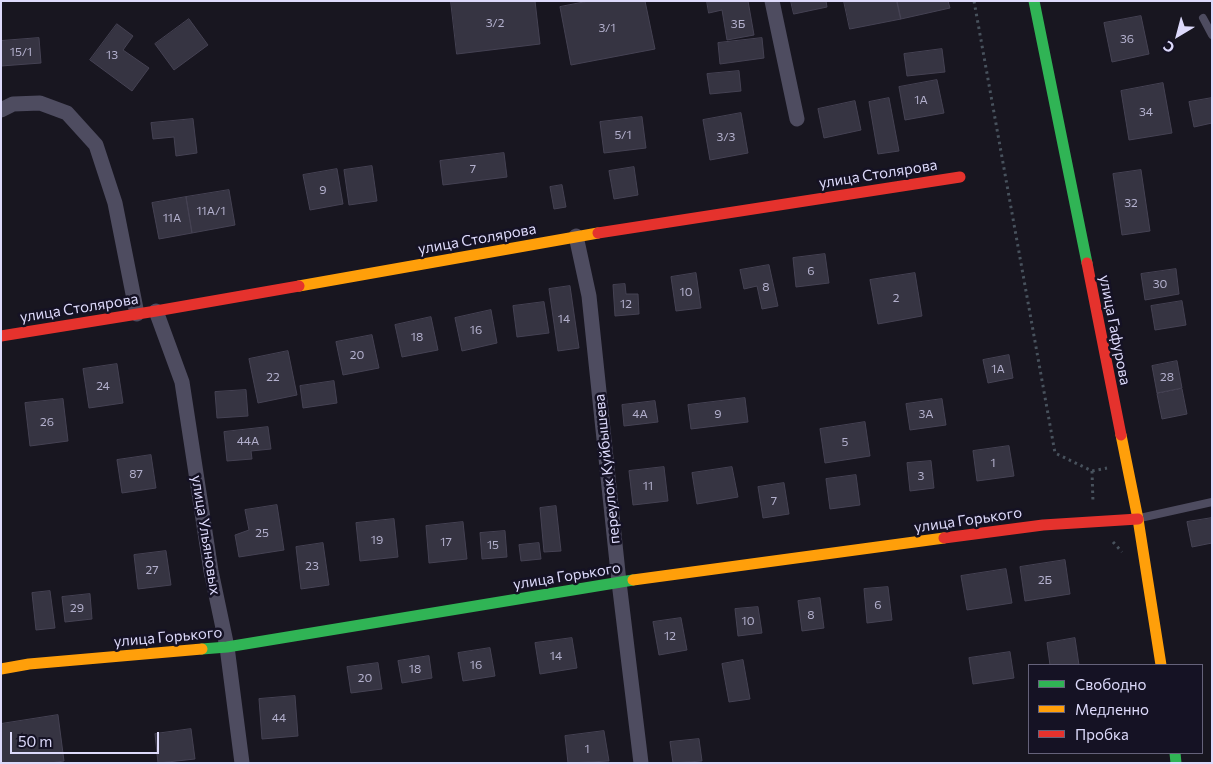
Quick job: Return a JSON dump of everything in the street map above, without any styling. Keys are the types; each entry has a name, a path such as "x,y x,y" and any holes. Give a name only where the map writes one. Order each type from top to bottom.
{"main road":[{"name":"улица Гафурова","path":"1034,1 1138,519 1161,664"},
{"name":"улица Столярова","path":"1,336 156,311 576,236 960,177"},
{"name":"улица Горького","path":"1,669 29,664 226,647 619,582 1033,526 1138,519"}],"street":[{"path":"772,1 797,118"},
{"path":"1,110 12,104 40,103 67,113 96,146 115,203 137,314"},
{"name":"переулок Куйбышева","path":"576,236 589,296 619,582 641,763"},
{"name":"улица Ульяновых","path":"156,311 182,382 211,571 226,647 242,763"}],"lane":[{"path":"1203,18 1212,35"},
{"path":"1138,519 1212,502"}],"path":[{"path":"974,1 1055,453 1092,471 1127,464"},
{"path":"1092,471 1094,521 1124,553"}],"building":[{"path":"451,1 535,1 540,44 457,54"},
{"path":"589,1 645,1 655,49 571,65 560,7"},
{"path":"707,1 748,1 754,35 727,40 722,10 709,13"},
{"path":"791,1 826,1 827,7 794,14"},
{"path":"844,1 897,1 901,19 850,29"},
{"path":"897,1 948,1 950,8 901,19"},
{"path":"1141,16 1149,54 1112,62 1104,23"},
{"path":"189,19 208,45 174,70 155,44"},
{"path":"117,24 133,36 123,50 149,68 132,91 90,60"},
{"path":"39,38 41,63 1,66 1,41"},
{"path":"762,38 764,58 720,64 718,43"},
{"path":"942,49 945,72 907,76 904,54"},
{"path":"739,71 741,91 710,94 707,74"},
{"path":"937,80 944,113 905,120 899,87"},
{"path":"1163,83 1172,133 1129,140 1121,91"},
{"path":"889,98 899,151 878,154 869,102"},
{"path":"1212,98 1212,123 1194,127 1189,102"},
{"path":"855,101 861,130 824,138 818,109"},
{"path":"741,113 748,153 710,160 703,120"},
{"path":"642,117 646,148 604,153 600,122"},
{"path":"193,119 197,153 176,156 174,137 153,139 151,123"},
{"path":"504,153 507,177 443,185 440,161"},
{"path":"372,166 377,201 349,205 344,170"},
{"path":"634,167 638,195 614,199 609,171"},
{"path":"337,169 343,204 310,210 303,175"},
{"path":"1141,170 1150,231 1122,235 1113,174"},
{"path":"562,185 566,207 554,209 550,187"},
{"path":"229,190 235,225 192,233 186,197"},
{"path":"186,197 192,233 159,239 152,203"},
{"path":"825,254 829,283 796,287 793,258"},
{"path":"769,265 778,306 762,309 757,286 744,289 740,270"},
{"path":"1176,269 1179,294 1145,300 1141,274"},
{"path":"696,273 701,308 676,311 671,277"},
{"path":"915,273 922,316 878,324 870,280"},
{"path":"625,284 626,294 638,294 639,314 615,316 613,285"},
{"path":"570,286 579,348 558,351 549,289"},
{"path":"1182,301 1186,325 1155,330 1151,306"},
{"path":"544,302 549,333 517,337 513,306"},
{"path":"491,310 497,343 462,351 455,318"},
{"path":"431,317 438,350 402,357 395,325"},
{"path":"372,335 379,368 343,375 336,342"},
{"path":"288,351 297,395 258,403 249,359"},
{"path":"1009,355 1013,378 988,383 983,360"},
{"path":"1177,361 1182,388 1157,393 1152,366"},
{"path":"117,364 123,403 89,408 83,369"},
{"path":"334,381 337,403 303,408 300,386"},
{"path":"1182,389 1187,414 1162,419 1157,394"},
{"path":"246,390 248,416 217,418 215,392"},
{"path":"745,398 748,422 691,429 688,405"},
{"path":"63,399 68,441 30,446 25,403"},
{"path":"942,399 946,425 910,430 906,404"},
{"path":"655,401 658,422 624,426 622,405"},
{"path":"865,422 870,456 825,463 820,429"},
{"path":"268,427 271,449 251,451 252,459 227,461 224,432"},
{"path":"1009,446 1014,476 977,481 973,451"},
{"path":"151,455 156,488 122,493 117,460"},
{"path":"931,461 934,488 910,491 907,463"},
{"path":"664,467 668,501 633,505 629,471"},
{"path":"732,467 738,497 697,504 692,473"},
{"path":"856,475 860,505 830,509 826,479"},
{"path":"784,483 789,514 763,518 758,487"},
{"path":"277,505 284,550 239,557 235,535 249,530 245,510"},
{"path":"556,506 561,551 544,552 540,508"},
{"path":"1212,518 1212,543 1192,547 1187,522"},
{"path":"394,519 398,557 360,561 356,523"},
{"path":"463,522 467,559 429,563 426,526"},
{"path":"505,531 507,557 482,559 480,533"},
{"path":"323,543 329,585 301,589 296,547"},
{"path":"539,543 541,559 521,561 519,545"},
{"path":"166,551 171,585 138,589 134,555"},
{"path":"1065,560 1070,594 1025,601 1020,567"},
{"path":"1006,569 1012,603 967,610 961,576"},
{"path":"888,587 892,620 867,623 864,589"},
{"path":"50,591 55,628 36,630 32,593"},
{"path":"90,594 92,619 65,622 62,597"},
{"path":"820,598 824,628 802,631 798,601"},
{"path":"758,607 762,633 738,636 735,609"},
{"path":"681,618 687,650 659,655 653,622"},
{"path":"572,638 577,668 540,674 535,643"},
{"path":"1075,638 1079,664 1050,664 1047,643"},
{"path":"490,648 495,676 463,681 458,653"},
{"path":"1010,652 1014,678 973,684 969,658"},
{"path":"429,656 432,678 402,683 398,661"},
{"path":"743,660 750,699 729,702 722,664"},
{"path":"378,663 382,689 351,693 347,667"},
{"path":"295,696 298,736 262,739 259,699"},
{"path":"58,715 64,761 50,763 1,763 1,724"},
{"path":"191,729 195,759 158,763 155,734"},
{"path":"604,731 609,761 568,763 565,736"},
{"path":"699,739 702,761 673,763 670,742"}],"traffic: fast":[{"path":"1034,1 1087,263"},
{"path":"202,649 227,647 633,580"},
{"path":"1175,754 1176,763"}],"traffic: slow":[{"path":"299,286 598,233"},
{"path":"1121,435 1138,519 1161,664"},
{"path":"633,580 944,538"},
{"path":"1,669 29,664 202,649"}],"traffic: jam":[{"path":"598,233 960,177"},
{"path":"1087,263 1121,435"},
{"path":"1,336 299,286"},
{"path":"944,538 1043,525 1138,519"}]}
